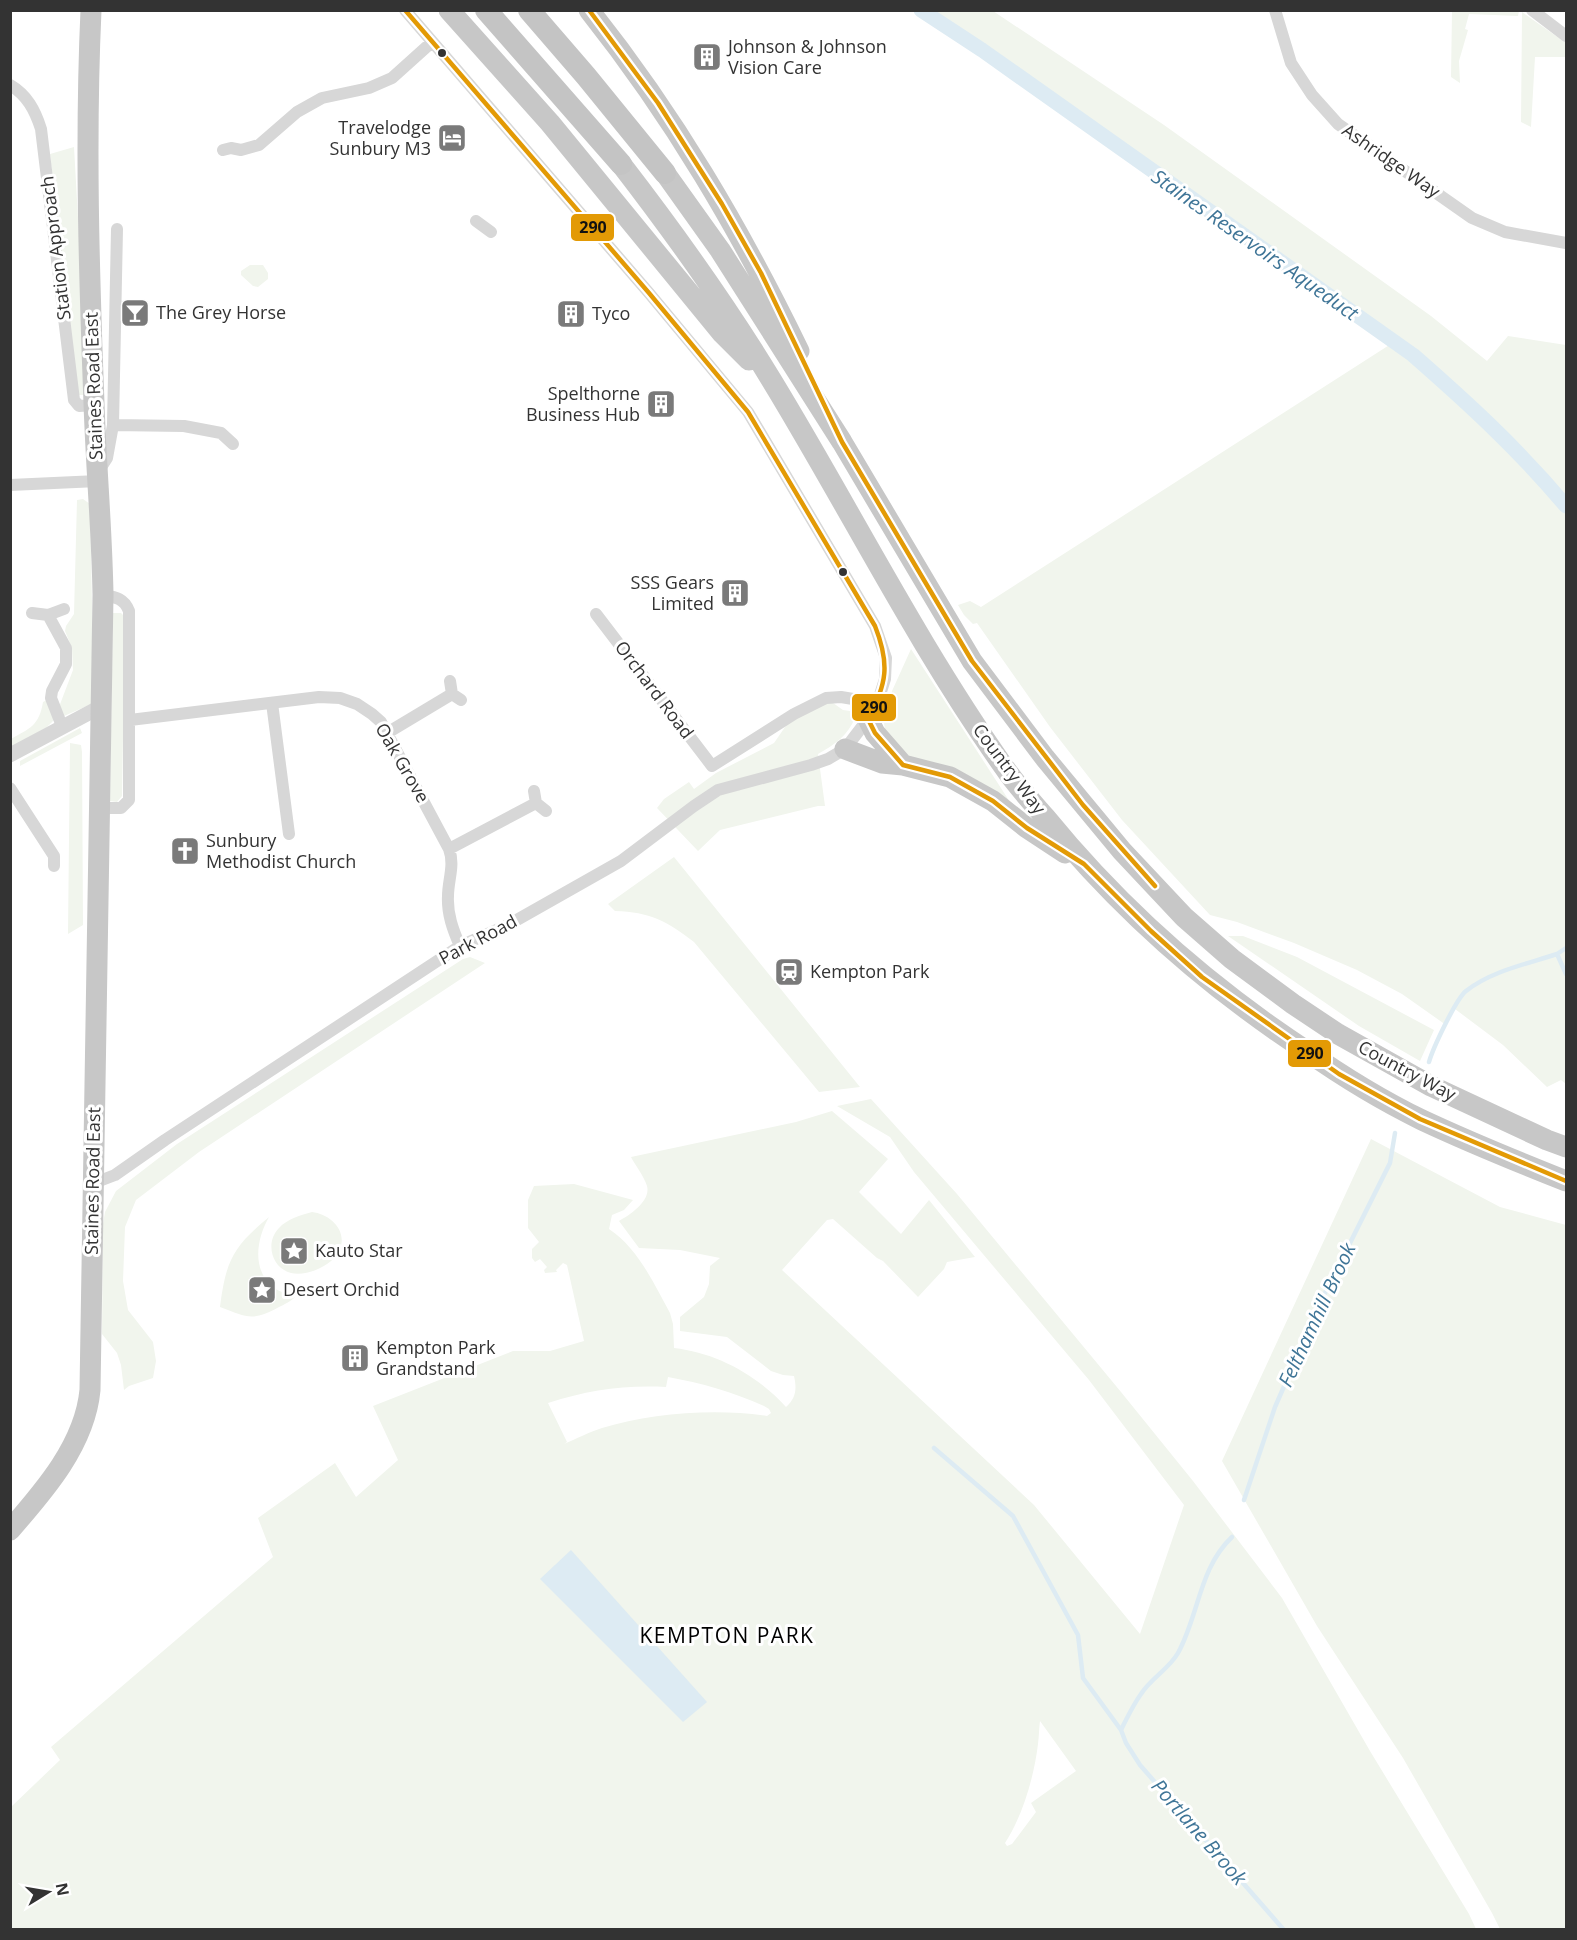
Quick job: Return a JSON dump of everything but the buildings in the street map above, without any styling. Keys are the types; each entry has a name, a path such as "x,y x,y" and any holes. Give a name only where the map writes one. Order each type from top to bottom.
{"highway":[{"name":"Staines Road East","path":"10,1530 70,1451 88,1404 94,1183 103,595 94,405 88,177 88,83 92,10"},
{"path":"449,10 550,123 722,333 774,383"},
{"path":"486,10 621,164 685,247 774,383"},
{"path":"529,10 665,173 720,250 842,442"},
{"path":"589,10 658,103 722,204 761,273 842,442"},
{"name":"Country Way","path":"774,383 945,679 1006,770 1083,864 1151,931 1202,976 1339,1074 1420,1119 1511,1160 1566,1181"},
{"name":"Country Way","path":"842,442 972,661 1083,805 1122,851 1184,917 1232,959 1338,1034 1431,1086 1566,1147"},
{"path":"871,714 875,733 903,765"},
{"path":"846,749 882,763 903,765 950,777 993,801 1028,828 1083,864"}],"street":[{"name":"Park Road","path":"94,1183 122,1170 460,946 508,925 621,861 718,790 811,765 846,749 871,714 885,679 886,658 875,626 748,411 405,10"},
{"name":"Ashridge Way","path":"1275,10 1291,63 1312,95 1338,124 1472,218 1505,232 1566,243"},
{"path":"1532,10 1566,36"},
{"path":"223,150 231,148 241,150 259,144 297,112 322,98 369,88 392,78 432,42"},
{"name":"Station Approach","path":"10,85 29,101 41,129 74,400 79,406 94,405"},
{"path":"476,221 491,232"},
{"name":"Staines Road East","path":"98,477 107,458 113,425 117,229"},
{"path":"113,425 184,426 221,433 233,444"},
{"path":"10,485 98,477"},
{"path":"100,808 121,808 129,800 129,611 126,603 121,599 103,595"},
{"path":"32,613 48,615 64,609"},
{"name":"Orchard Road","path":"596,614 712,766 794,714 826,698 854,699 871,714"},
{"path":"48,615 66,648 66,664 52,691 51,698 62,726"},
{"path":"387,733 457,697 450,681"},
{"name":"Oak Grove","path":"130,720 319,697 340,698 357,704 372,714 387,733 448,849 452,865 448,896 450,918 460,946"},
{"path":"272,703 290,834"},
{"path":"10,755 102,706"},
{"path":"10,788 54,856 54,866"},
{"path":"448,849 541,807 534,791"}],"shaded area":[{"path":"921,11 993,11 1164,125 1431,316 1487,361 1508,336 1566,345 1566,1084 1561,1080 1547,1087 1503,1045 1455,1009 1446,1025 1402,994 1357,970 1294,943 1237,922 1210,915 1122,820 1050,727 977,623 973,624 964,615 958,605 970,601 981,607 1394,342 982,50"},
{"path":"1452,11 1519,11 1518,16 1469,14 1465,29 1468,30 1459,61 1460,83 1451,77"},
{"path":"1522,12 1566,43 1566,57 1535,57 1531,127 1521,122"},
{"path":"74,147 88,395 77,395 50,154"},
{"path":"250,265 263,265 268,273 268,279 258,287 253,286 241,275 241,271"},
{"path":"83,499 90,504 94,703 64,716 59,707 73,670 72,648 65,631 74,614 77,500"},
{"path":"113,613 121,613 125,617 122,796 117,802 110,801"},
{"path":"911,649 1010,802 905,756 887,738 884,724 892,691"},
{"path":"51,698 54,720 47,727 11,748 11,739 33,725 39,716 43,702"},
{"path":"826,698 843,710 850,711 855,717 849,729 840,739 818,754 825,806 720,830 698,851 657,808 664,799 689,782 694,789 716,773 774,743 794,714"},
{"path":"80,728 82,733 20,766 20,761"},
{"path":"70,743 81,745 82,752 83,925 68,934"},
{"path":"674,857 860,1087 819,1092 694,942 658,919 638,913 615,911 608,904"},
{"path":"1228,936 1243,936 1297,957 1434,1030 1420,1061 1359,1026"},
{"path":"470,957 485,963 199,1152 136,1200 125,1227 123,1281 128,1310 153,1342 156,1361 153,1378 124,1390 117,1353 102,1334 103,1224 105,1212 116,1191 177,1144 463,959"},
{"path":"871,1099 957,1194 1193,1481 1282,1598 1476,1929 11,1930 11,1807 60,1760 51,1747 273,1557 258,1518 335,1463 356,1497 398,1460 373,1406 513,1351 550,1351 584,1341 567,1265 563,1263 556,1270 557,1272 545,1273 544,1270 547,1267 540,1259 535,1262 532,1258 532,1249 539,1242 528,1228 528,1200 534,1186 574,1184 633,1200 624,1210 612,1215 609,1229 629,1246 658,1290 670,1313 674,1348 721,1360 762,1385 786,1407 789,1404 795,1393 794,1376 771,1371 727,1337 680,1331 680,1317 704,1297 709,1284 710,1266 720,1258 680,1250 639,1248 619,1221 639,1207 647,1192 644,1178 631,1157 796,1122 832,1111 888,1159 859,1192 901,1234 929,1200 975,1257 947,1262 944,1269 918,1297 883,1261 833,1219 827,1220 782,1270 1034,1505 1140,1634 1184,1505 1089,1380 914,1172 890,1137 837,1106","holes":["668,1377 729,1392 764,1406 771,1413 767,1416 705,1412 641,1419 602,1428 564,1444 567,1442 548,1403 606,1389 666,1387","1040,1721 1076,1771 1031,1803 1036,1812 1012,1844 1007,1846 1005,1843 1017,1820 1031,1782"]},
{"path":"1371,1139 1500,1207 1566,1225 1566,1929 1500,1929 1403,1758 1317,1626 1222,1461"},
{"path":"312,1212 325,1216 340,1230 342,1237 339,1251 325,1266 311,1272 291,1273 279,1266 275,1260 272,1254 272,1240 279,1228 286,1222"},
{"path":"269,1217 259,1244 261,1271 273,1287 295,1297 270,1312 256,1316 243,1315 220,1307 225,1277 233,1256 247,1237"},
{"path":"571,1550 707,1702 683,1722 540,1579"}],"waterway":[{"name":"Staines Reservoirs Aqueduct","path":"921,10 982,50 1413,355 1454,391 1530,465 1566,506"},
{"name":"Portlane Brook","path":"1429,1062 1451,1013 1466,991 1498,973 1557,954 1566,948"},
{"name":"Portlane Brook","path":"1557,954 1566,974"},
{"name":"Felthamhill Brook","path":"1244,1500 1275,1407 1325,1293 1390,1163 1395,1133"},
{"path":"934,1448 1013,1516 1078,1635 1083,1678 1121,1730 1126,1743 1140,1765 1284,1930"},
{"name":"Felthamhill Brook","path":"1121,1730 1145,1688 1178,1653 1206,1577 1221,1549 1232,1537"}],"transit line":[{"name":"290","path":"405,10 649,293 748,412 875,626 883,652 884,674 883,684 868,719 875,733 903,765 950,777 993,801 1027,828 1084,864 1151,931 1202,977 1339,1074 1420,1119 1566,1181"},
{"name":"290","path":"589,10 658,103 722,204 761,273 842,442 972,661 1083,805 1155,886"}],"place":[{"name":"Johnson & Johnson Vision Care","path":"707,57"},
{"name":"Travelodge Sunbury M3","path":"452,138"},
{"name":"The Grey Horse","path":"135,313"},
{"name":"Tyco","path":"571,314"},
{"name":"Spelthorne Business Hub","path":"661,404"},
{"name":"SSS Gears Limited","path":"735,593"},
{"name":"Sunbury Methodist Church","path":"185,851"},
{"name":"Kempton Park","path":"789,972"},
{"name":"Kauto Star","path":"294,1251"},
{"name":"Desert Orchid","path":"262,1290"},
{"name":"Kempton Park Grandstand","path":"355,1358"}],"district":[{"name":"KEMPTON PARK","path":"727,1636"}]}
